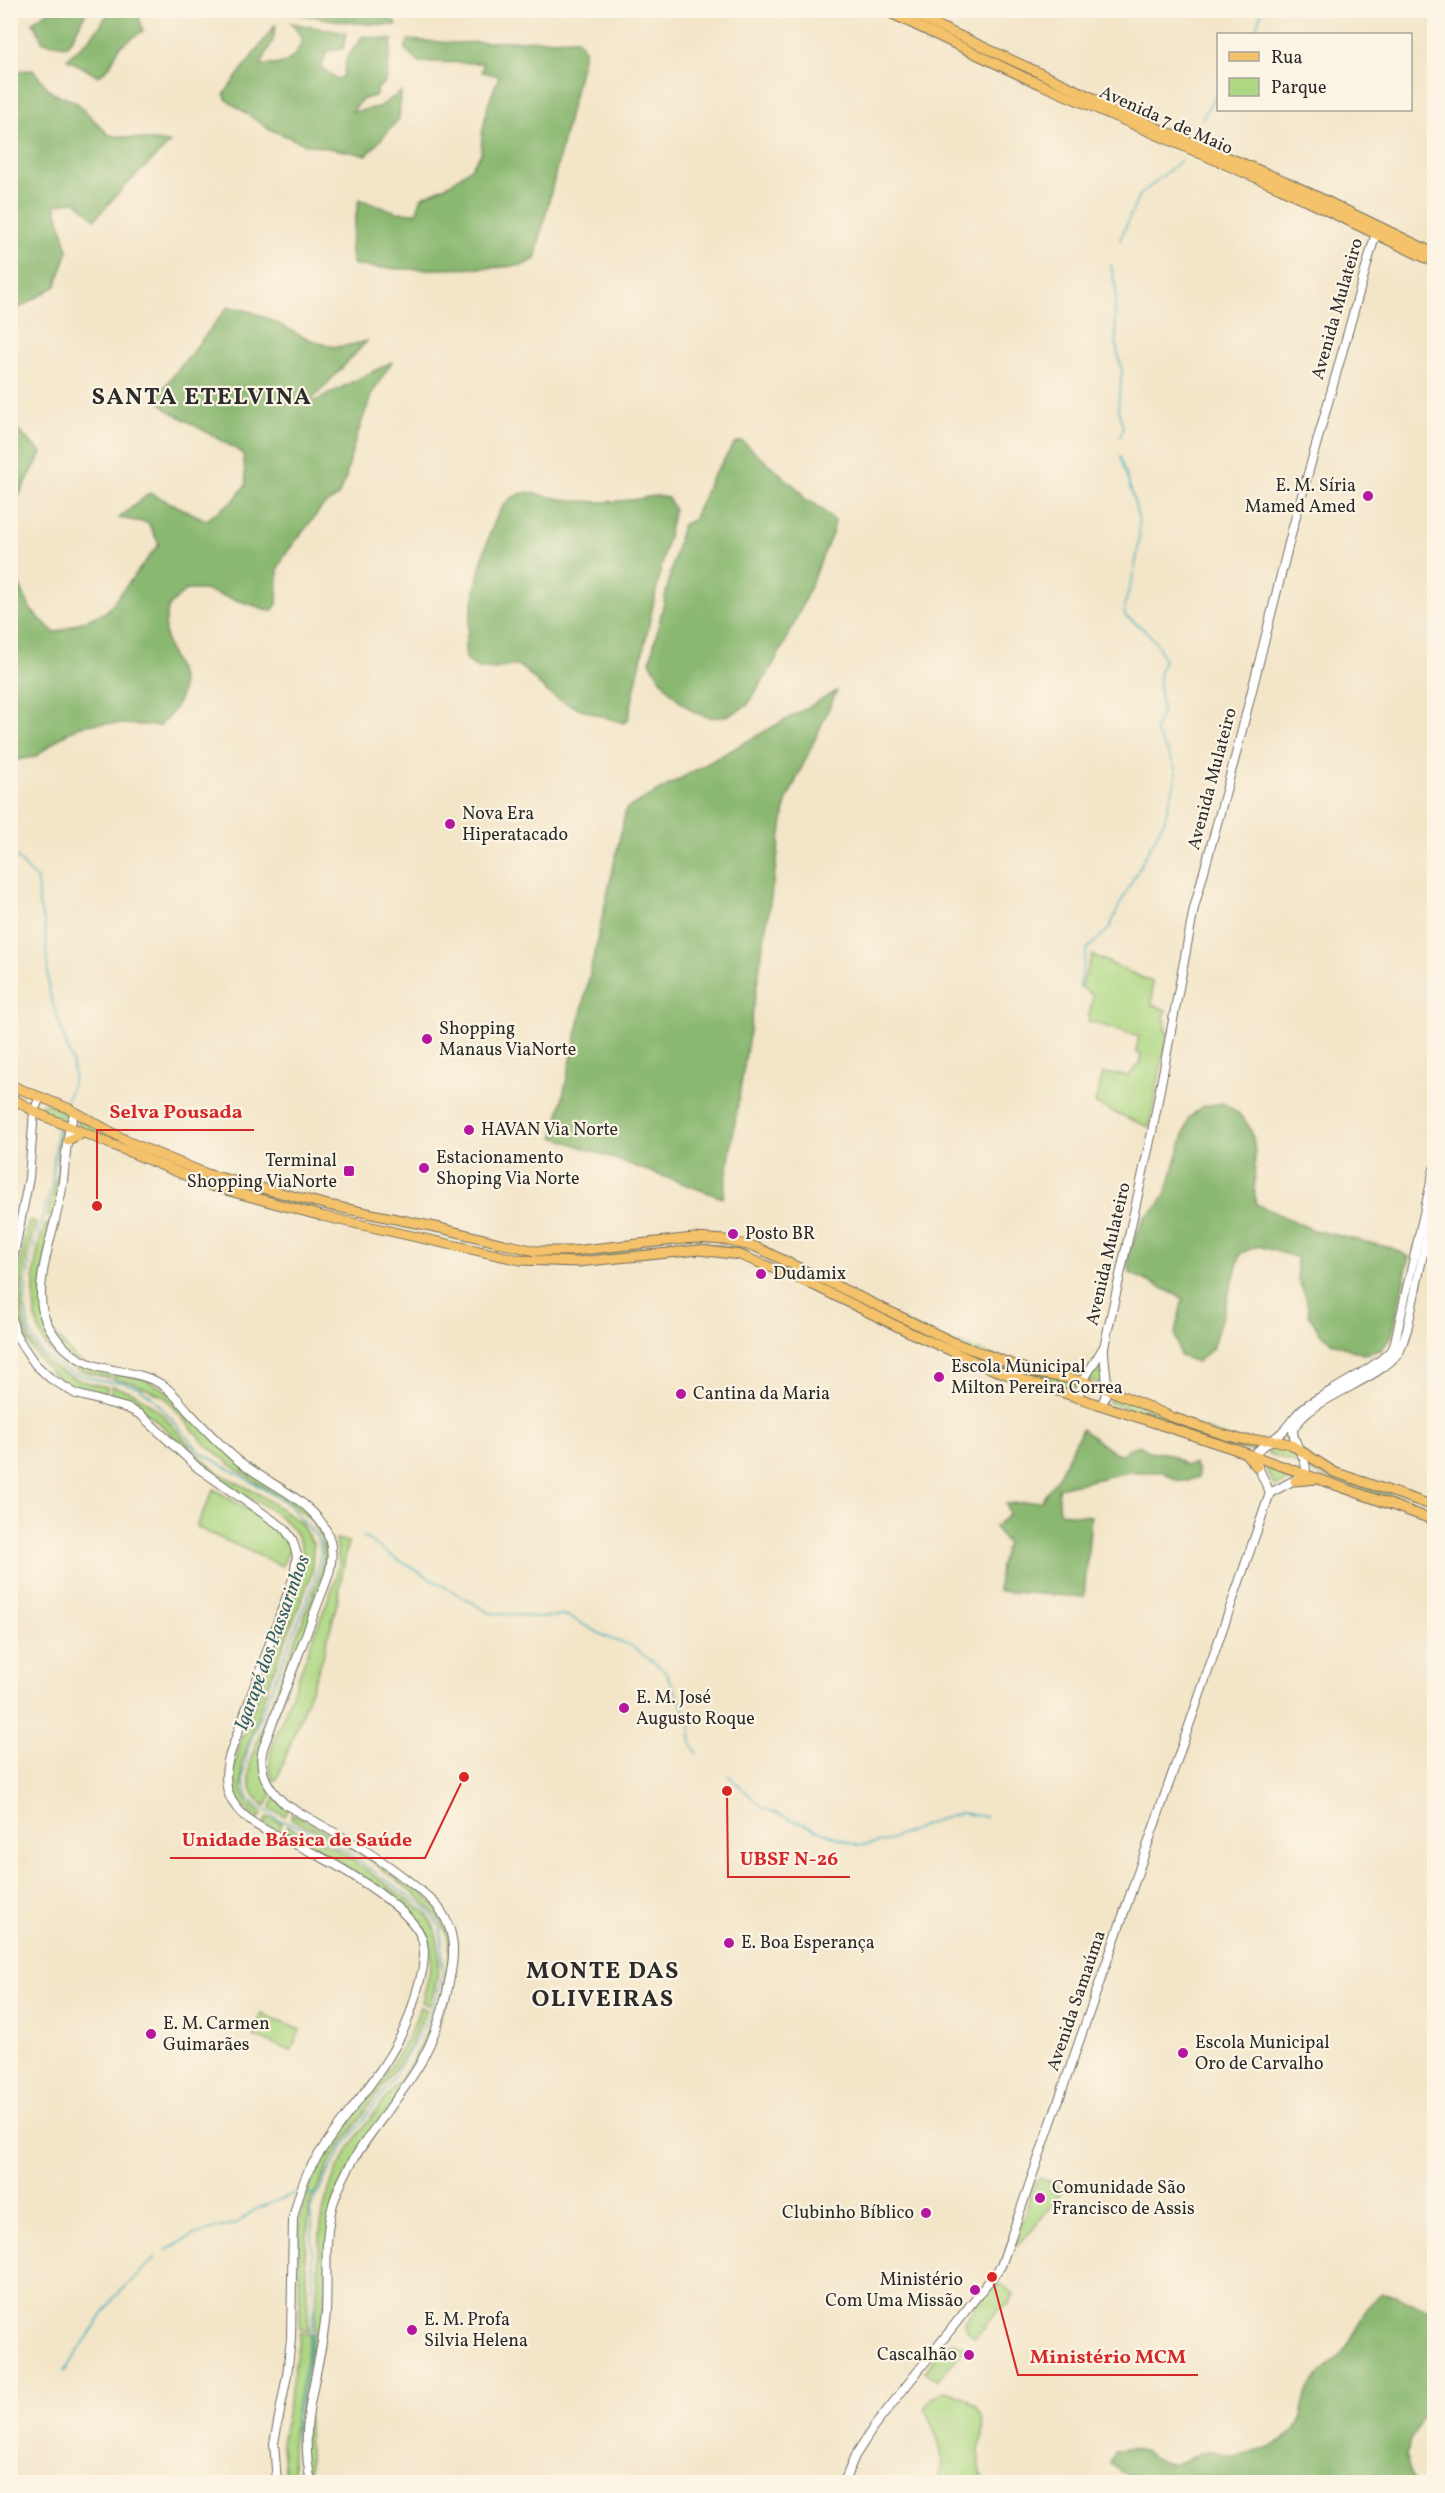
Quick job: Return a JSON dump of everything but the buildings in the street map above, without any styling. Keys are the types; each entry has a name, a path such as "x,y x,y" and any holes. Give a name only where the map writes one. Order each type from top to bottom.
{"main road":[{"name":"Avenida 7 de Maio","path":"884,10 1037,82 1376,230 1434,253"},
{"name":"Avenida 7 de Maio","path":"904,10 1020,66 1199,146 1285,181 1434,262"},
{"path":"10,1084 72,1110 129,1142 207,1174 328,1205 440,1228 528,1250 601,1249 694,1238 725,1240 756,1247 967,1348 1037,1373 1083,1381 1108,1389 1225,1435 1244,1440 1272,1440 1300,1449 1334,1472 1434,1506"},
{"path":"10,1097 37,1113 161,1167 220,1188 322,1216 520,1260 578,1262 699,1250 740,1256 809,1283 976,1362 1249,1454 1434,1520"},
{"path":"68,1140 84,1133"},
{"path":"1249,1454 1257,1467"},
{"path":"1295,1481 1318,1478"}],"street":[{"name":"Avenida Mulateiro","path":"1108,1389 1103,1362 1104,1347 1152,1132 1194,908 1236,754 1293,527 1376,230"},
{"path":"10,1274 29,1178 37,1113 42,1098"},
{"path":"72,1110 68,1126 62,1189 49,1244 41,1296 43,1312 53,1333 73,1355 94,1366 138,1374 168,1389 236,1458 310,1510 324,1527 332,1555 327,1581 262,1751 262,1766 267,1783 273,1794 285,1804 368,1851 422,1892 440,1910 451,1933 453,1962 439,2023 420,2063 350,2164 333,2205 325,2251 326,2311 322,2344 306,2426 305,2443 311,2482"},
{"path":"1364,1374 1390,1353 1394,1346 1434,1170"},
{"path":"1249,1454 1272,1440 1300,1415 1395,1356 1402,1346 1434,1202"},
{"path":"10,1312 15,1333 22,1346 35,1364 50,1378 76,1394 127,1408 141,1415 198,1468 288,1533 297,1555 294,1576 226,1769 227,1789 232,1800 245,1816 260,1827 311,1852 362,1882 408,1919 415,1926 422,1940 424,1964 421,1978 400,2037 319,2153 305,2178 297,2203 293,2227 289,2365 274,2443 277,2482"},
{"name":"Avenida Mulateiro","path":"1078,1396 1083,1381 1104,1347"},
{"path":"1102,1404 1108,1389"},
{"path":"1257,1467 1270,1493 1306,1474 1305,1459 1293,1436 1293,1430 1300,1415"},
{"name":"Avenida Samaúma","path":"844,2482 855,2456 873,2428 1001,2266 1270,1493"}],"green space":[{"path":"137,10 143,31 120,46 110,66 99,76 67,59 101,25 108,13 103,11"},
{"path":"49,11 88,11 66,46 43,42 33,22"},
{"path":"288,11 385,11 397,25 342,21"},
{"path":"291,23 346,33 343,49 327,51 321,67 336,79 343,77 347,57 363,36 392,40 386,81 378,88 375,96 361,100 352,112 379,107 401,92 399,119 367,155 305,144 269,129 227,100 224,94 276,24 273,40 261,65 277,65 292,58 303,39"},
{"path":"577,39 585,49 535,259 523,265 463,269 384,268 353,264 350,248 359,199 397,212 416,213 422,197 450,184 470,169 481,154 482,134 488,105 499,76 482,72 483,63 419,62 405,49 408,40 455,43"},
{"path":"33,70 52,93 76,102 109,135 170,143 123,188 95,219 76,201 55,205 68,250 56,286 11,313 11,75 14,71"},
{"path":"228,307 243,309 304,337 330,346 344,346 367,341 307,405 392,362 372,393 338,496 323,506 287,552 278,568 277,604 272,611 204,590 186,590 168,608 165,635 182,682 181,695 174,709 160,726 100,723 80,726 35,757 17,760 10,755 11,567 31,610 55,633 106,612 159,544 148,523 119,518 150,493 206,520 234,500 246,485 243,453 166,409 156,397"},
{"path":"11,424 42,453 11,510"},
{"path":"742,441 801,492 805,501 813,502 835,521 832,534 791,631 750,701 731,714 718,717 705,716 683,704 664,683 650,662 682,525 693,520 711,479 735,443"},
{"path":"529,492 554,498 593,502 658,496 668,498 674,509 628,720 623,723 566,703 545,690 517,665 485,669 466,660 465,646 479,572 497,516 508,501"},
{"path":"837,691 786,802 723,1198 554,1137 626,809"},
{"path":"1092,955 1152,982 1152,1004 1166,1010 1165,1031 1168,1032 1149,1127 1095,1104 1103,1073 1128,1076 1140,1063 1141,1055 1136,1052 1139,1036 1088,1021 1093,996 1081,987"},
{"path":"1222,1103 1237,1112 1247,1123 1252,1134 1256,1204 1313,1230 1392,1248 1409,1257 1392,1336 1381,1350 1363,1354 1333,1343 1319,1332 1309,1315 1306,1297 1298,1280 1296,1257 1258,1246 1241,1253 1212,1349 1197,1362 1180,1356 1175,1334 1183,1298 1130,1273 1127,1256 1144,1218 1158,1206 1167,1190 1189,1118 1203,1106"},
{"path":"42,1104 48,1104 66,1113 66,1119 62,1120 42,1111 40,1108"},
{"path":"80,1119 140,1148 316,1206 315,1210 215,1184 77,1125"},
{"path":"59,1130 66,1133 55,1218 47,1216 58,1172"},
{"path":"30,1220 36,1222 23,1279 22,1305 25,1328 35,1348 51,1365 75,1378 107,1387 106,1397 89,1393 58,1377 34,1353 26,1339 16,1305 16,1292 21,1255"},
{"path":"46,1224 51,1226 41,1285 48,1326 76,1359 94,1370 110,1373 109,1378 62,1362 50,1351 43,1339 38,1324 34,1289 37,1253"},
{"path":"688,1242 747,1249 748,1252 689,1246 567,1261 518,1257 514,1253 561,1256"},
{"path":"765,1256 934,1336 1081,1384 1077,1393 996,1367 958,1352 766,1259"},
{"path":"1100,1363 1102,1365 1104,1385 1087,1379"},
{"path":"115,1374 144,1379 166,1390 263,1481 309,1511 325,1532 330,1561 327,1577 260,1757 272,1793 266,1806 255,1796 250,1785 251,1758 320,1575 324,1556 321,1537 314,1523 302,1512 239,1471 206,1445 165,1397 134,1383 113,1379"},
{"path":"112,1386 134,1393 161,1413 197,1454 218,1473 257,1493 300,1522 313,1544 312,1573 268,1685 242,1763 242,1789 248,1802 262,1814 258,1820 239,1802 232,1776 242,1737 302,1578 304,1564 301,1544 283,1519 218,1478 156,1420 127,1402 110,1397"},
{"path":"1113,1394 1242,1443 1260,1445 1254,1452 1109,1402"},
{"path":"1082,1429 1114,1453 1123,1454 1127,1449 1139,1445 1152,1453 1170,1454 1184,1465 1194,1464 1198,1477 1188,1481 1176,1480 1163,1472 1129,1472 1058,1488 1060,1513 1091,1516 1084,1597 998,1591 1000,1565 1007,1544 994,1527 1009,1515 1006,1504 1041,1501 1058,1477"},
{"path":"1274,1444 1299,1450 1304,1464 1301,1465 1267,1453 1267,1448"},
{"path":"1310,1460 1322,1471 1434,1510 1434,1514 1309,1472"},
{"path":"1263,1464 1299,1477 1275,1486"},
{"path":"214,1489 279,1530 287,1539 290,1548 282,1566 196,1527"},
{"path":"336,1539 348,1542 337,1603 322,1660 277,1779 273,1780 269,1769 271,1749 335,1581 339,1564"},
{"path":"275,1797 288,1810 285,1816 270,1809"},
{"path":"292,1813 380,1862 424,1895 440,1912 450,1929 454,1949 450,1981 442,2011 439,2009 449,1969 450,1949 445,1929 439,1920 419,1898 378,1866 340,1842 291,1819"},
{"path":"267,1817 282,1823 279,1831 264,1824"},
{"path":"287,1826 338,1850 427,1914 436,1936 439,1959 436,1983 429,2006 422,2002 432,1954 429,1938 421,1924 406,1909 365,1879 284,1833"},
{"path":"420,2007 427,2010 406,2053 333,2157 310,2204 305,2256 309,2331 300,2329 299,2244 305,2198 330,2148 396,2057 410,2033"},
{"path":"434,2013 441,2016 430,2043 335,2195 322,2332 314,2331 320,2233 327,2195 349,2148 410,2064 422,2043"},
{"path":"261,2014 300,2030 291,2051 253,2036"},
{"path":"1039,2178 1054,2184 1061,2190 1061,2193 1029,2234 1013,2248 1035,2182"},
{"path":"1001,2285 1014,2294 1009,2304 1000,2308 975,2338 968,2332 964,2322 989,2287"},
{"path":"1382,2293 1396,2295 1434,2314 1434,2395 1405,2455 1414,2482 1151,2482 1121,2472 1110,2464 1115,2451 1139,2450 1163,2462 1176,2464 1209,2451 1240,2456 1283,2440 1296,2428 1306,2393 1311,2385 1346,2347 1367,2309"},
{"path":"300,2333 310,2334 294,2425 292,2462 294,2482 285,2482 282,2444"},
{"path":"313,2334 322,2335 307,2407 310,2482 302,2482 297,2428"},
{"path":"953,2342 966,2347 937,2381 925,2371 946,2344"},
{"path":"944,2391 968,2399 979,2410 982,2417 983,2435 979,2451 983,2482 937,2482 942,2463 941,2454 937,2436 924,2408 932,2397"}],"waterway":[{"path":"1254,33 1262,10"},
{"path":"1202,118 1217,93"},
{"path":"1120,240 1139,196 1181,160"},
{"path":"1111,265 1116,290 1117,349 1122,370 1118,409 1123,427 1120,437"},
{"path":"1079,988 1087,949 1109,929 1165,819 1176,777 1173,763 1155,731 1162,711 1159,679 1164,660 1149,634 1125,616 1124,606 1137,555 1139,524 1134,498 1120,457"},
{"name":"Igarapé dos Passarinhos","path":"10,850 37,880 39,906 45,924 49,992 72,1062 74,1078 66,1102"},
{"name":"Igarapé dos Passarinhos","path":"58,1118 62,1108"},
{"name":"Igarapé dos Passarinhos","path":"57,1125 52,1183 32,1252 26,1283 25,1304 29,1331 41,1352 67,1371 105,1382 120,1382 138,1387 153,1398 200,1452 286,1502 317,1537 321,1552 315,1579 248,1748 243,1780 249,1799 279,1820 303,1828 344,1850 428,1910 441,1928 443,1975 430,2015 392,2081 344,2146 310,2210 313,2320 295,2421 300,2482"},
{"path":"363,1536 390,1555 490,1613 540,1617 568,1616 608,1638 630,1645 665,1671 689,1719 692,1744 697,1754"},
{"path":"728,1775 763,1808 858,1846 884,1842 937,1820 962,1813 986,1817"},
{"path":"166,2250 196,2234 237,2223 256,2209 296,2193"},
{"path":"308,2193 316,2194"},
{"path":"64,2372 114,2298 156,2257"}],"place":[{"name":"E. M. Síria Mamed Amed","path":"1368,496"},
{"name":"Nova Era Hiperatacado","path":"450,824"},
{"name":"Shopping Manaus ViaNorte","path":"427,1039"},
{"name":"HAVAN Via Norte","path":"469,1130"},
{"name":"Estacionamento Shoping Via Norte","path":"424,1168"},
{"name":"Terminal Shopping ViaNorte","path":"349,1171"},
{"name":"Selva Pousada","path":"97,1206"},
{"name":"Posto BR","path":"733,1234"},
{"name":"Dudamix","path":"761,1274"},
{"name":"Escola Municipal Milton Pereira Correa","path":"939,1377"},
{"name":"Cantina da Maria","path":"681,1394"},
{"name":"E. M. José Augusto Roque","path":"624,1708"},
{"name":"Unidade Básica de Saúde","path":"464,1777"},
{"name":"UBSF N-26","path":"727,1791"},
{"name":"E. Boa Esperança","path":"729,1943"},
{"name":"E. M. Carmen Guimarães","path":"151,2034"},
{"name":"Escola Municipal Oro de Carvalho","path":"1183,2053"},
{"name":"Comunidade São Francisco de Assis","path":"1040,2198"},
{"name":"Clubinho Bíblico","path":"926,2213"},
{"name":"Ministério MCM","path":"992,2277"},
{"name":"Ministério Com Uma Missão","path":"975,2290"},
{"name":"E. M. Profa Silvia Helena","path":"412,2330"},
{"name":"Cascalhão","path":"969,2355"}],"district":[{"name":"SANTA ETELVINA","path":"202,398"},
{"name":"MONTE DAS OLIVEIRAS","path":"603,1986"}]}
